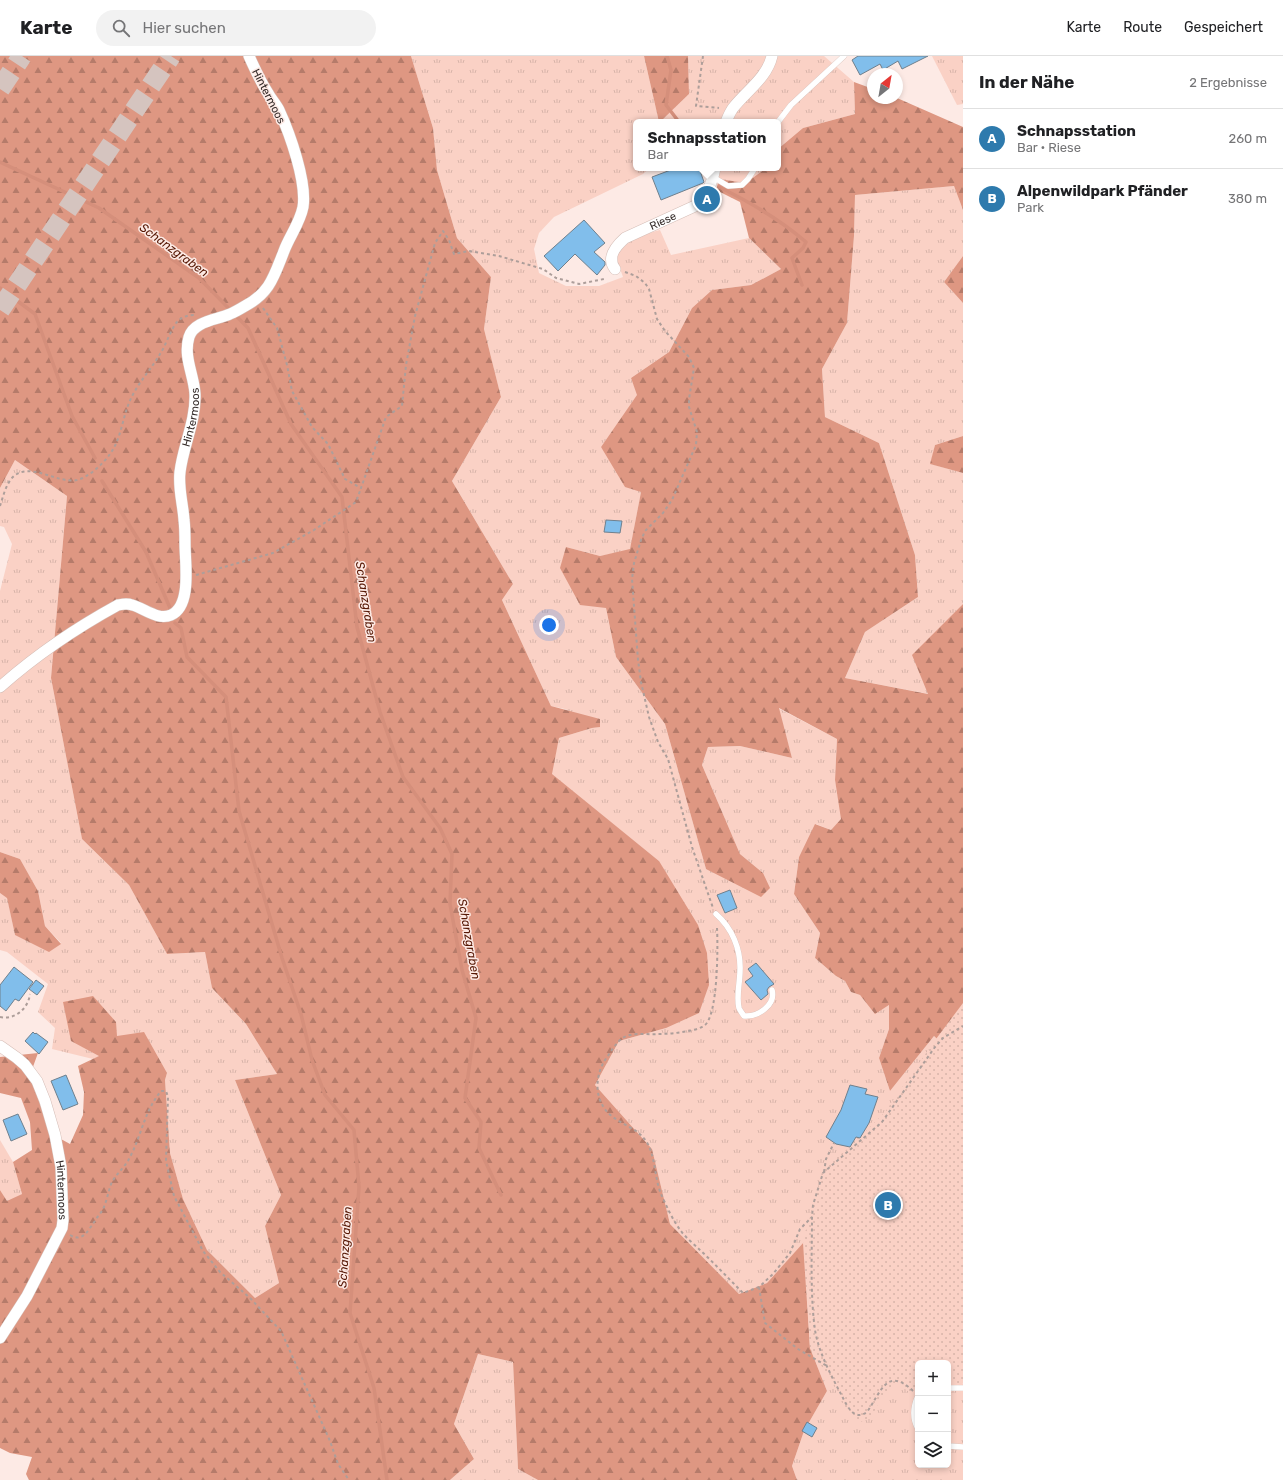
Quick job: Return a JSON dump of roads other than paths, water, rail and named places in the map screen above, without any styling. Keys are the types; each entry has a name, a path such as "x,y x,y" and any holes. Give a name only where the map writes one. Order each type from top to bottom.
{"street":[{"name":"Hintermoos","path":"0,687 28,663 52,646 118,605 133,605 155,615 165,616 171,615 178,610 183,603 186,579 184,520 180,475 182,460 195,411 195,392 188,363 188,338 191,332 210,320 229,315 256,299 269,286 299,220 303,206 302,187 294,151 279,109 268,94 257,74 250,56"},
{"path":"727,119 732,109 770,65 772,56"},
{"name":"Riese","path":"615,269 611,260 612,254 619,243 625,238 695,206 703,199 710,188 714,172"},
{"name":"Hintermoos","path":"0,1046 25,1065 38,1081 55,1135 61,1167 63,1214 62,1228 27,1296 0,1338"}],"lane":[{"path":"780,119 791,105 844,56"},
{"path":"714,172 728,186 742,185 753,171"},
{"path":"716,914 728,926 738,946 740,969 738,994 739,1008 744,1016 751,1017 769,1005 773,995 772,990"},
{"path":"951,1388 963,1388"},
{"path":"915,1403 913,1414 915,1422"},
{"path":"951,1446 963,1447"}],"waterway":[{"path":"667,56 671,70 666,105 677,119"},
{"name":"Schanzgraben","path":"0,162 99,208 199,278 248,328 291,424 342,497 357,627 380,712 403,777 440,828 452,854 450,904 462,970 476,1018 465,1098 481,1122 479,1148 501,1195"},
{"path":"719,187 764,212 786,226 806,242 803,248 792,258 802,285"},
{"name":"Schanzgraben","path":"0,288 35,314 72,416 95,458"},
{"name":"Schanzgraben","path":"102,481 146,552 170,608"},
{"name":"Schanzgraben","path":"175,623 181,628 187,657 226,697 239,811 282,958 301,1014 312,1060 325,1095 354,1130 359,1187 350,1313 374,1388 387,1480"}],"tunnel":[{"path":"0,89 22,56"},
{"path":"0,310 171,56"}],"place":[{"name":"Schnapsstation","path":"707,199"},
{"name":"Alpenwildpark Pfänder","path":"888,1205"}]}
